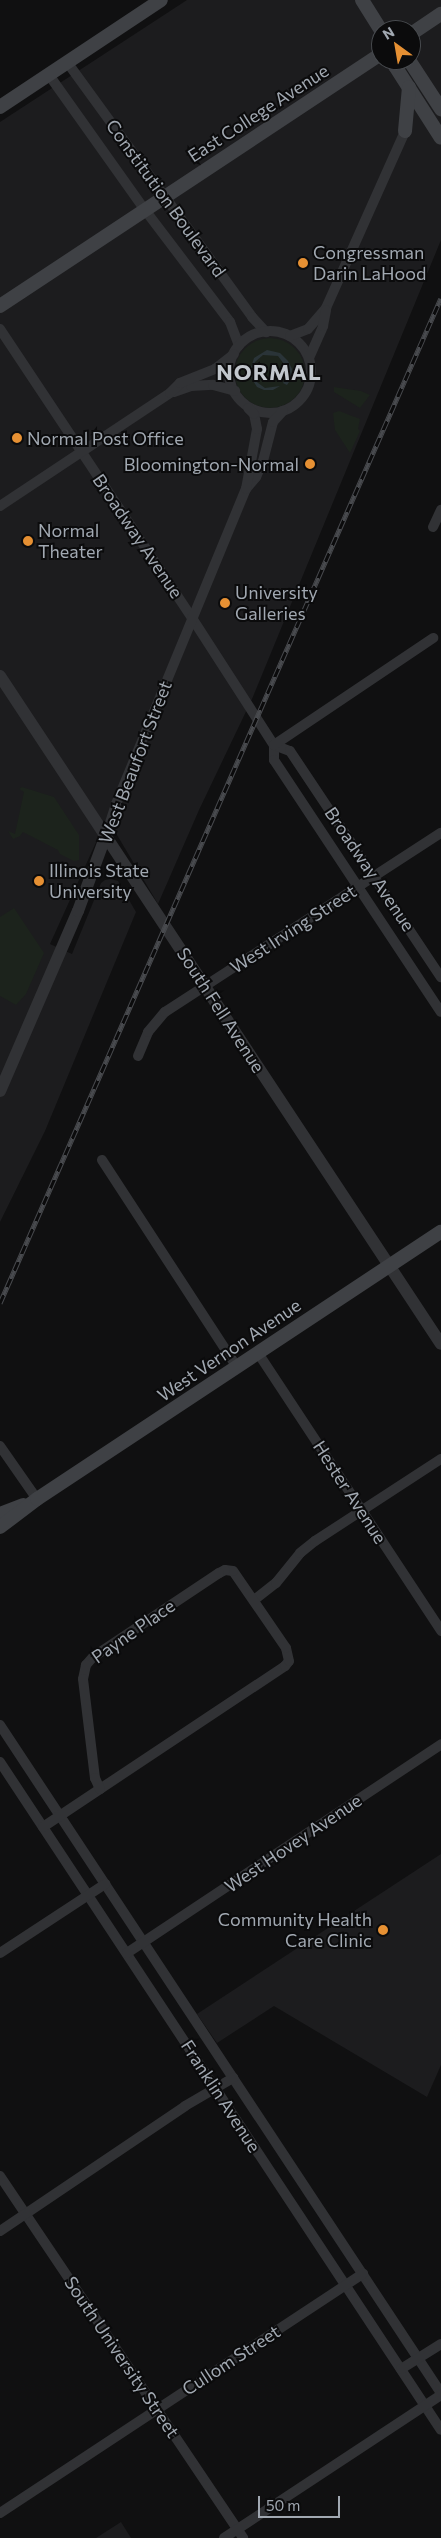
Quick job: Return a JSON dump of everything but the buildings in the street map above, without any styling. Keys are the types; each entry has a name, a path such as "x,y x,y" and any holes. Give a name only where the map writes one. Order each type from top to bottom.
{"main road":[{"path":"0,108 161,0"},
{"path":"362,0 375,20"},
{"path":"421,27 441,14"},
{"name":"East College Avenue","path":"0,306 371,61"},
{"path":"397,70 439,135"},
{"path":"416,70 441,109"},
{"path":"405,131 408,87"},
{"path":"405,131 410,127 425,124 439,135"},
{"name":"West Vernon Avenue","path":"0,1527 37,1499 441,1232"},
{"name":"West Vernon Avenue","path":"0,1514 37,1499"}],"street":[{"name":"Constitution Boulevard","path":"58,69 155,203 230,322 236,349"},
{"name":"Constitution Boulevard","path":"58,69 155,203 266,332"},
{"path":"290,336 312,326 326,308 405,131"},
{"path":"309,358 323,326 326,308"},
{"name":"Broadway Avenue","path":"0,329 192,618 274,745 274,760 441,1012"},
{"path":"0,506 170,393 189,378 224,364 236,349 253,335 276,331 290,336 299,343 309,358 311,372 306,393 299,402 284,411 270,412 248,408 235,391 229,378 236,349"},
{"path":"170,393 191,386 213,384 235,391"},
{"name":"West Beaufort Street","path":"0,1091 78,911 116,804 246,489 257,428 254,414 248,408"},
{"name":"West Beaufort Street","path":"246,489 256,477 263,462 273,422 284,411"},
{"path":"433,527 441,510"},
{"path":"274,745 433,638"},
{"name":"South Fell Avenue","path":"0,676 441,1344"},
{"name":"Broadway Avenue","path":"274,745 290,751 441,976"},
{"name":"West Irving Street","path":"138,1056 148,1032 156,1020 205,986 441,833"},
{"path":"102,1160 238,1367"},
{"name":"Hester Avenue","path":"258,1353 441,1631"},
{"path":"0,1446 37,1499"},
{"path":"254,1600 276,1583 300,1553 441,1459"},
{"name":"Payne Place","path":"43,1827 60,1816 289,1662 286,1648 234,1571 225,1570 93,1657 86,1665 82,1679 95,1778 100,1789"},
{"name":"Franklin Avenue","path":"0,1725 441,2394"},
{"name":"West Hovey Avenue","path":"127,1953 441,1744"},
{"name":"Franklin Avenue","path":"0,1762 441,2430"},
{"path":"0,1953 105,1884"},
{"path":"0,2231 215,2087 233,2078"},
{"name":"South University Street","path":"0,2176 241,2534"},
{"name":"Cullom Street","path":"0,2512 363,2274"},
{"path":"401,2369 441,2344"},
{"path":"224,2538 241,2534 441,2394"}],"shaded area":[{"path":"187,0 441,0 441,240 252,699 199,810 158,904 107,818 50,944 72,954 101,883 111,879 118,881 136,912 45,1131 0,1222 0,122"},
{"path":"270,338 283,341 295,348 302,360 305,373 302,386 295,398 283,405 270,408 257,405 245,398 238,386 235,373 238,360 245,348 257,341"},
{"path":"267,350 280,353 288,361 292,369 291,379 287,385 283,383 287,376 287,368 278,356 263,355 255,362 252,372 254,380 265,388 280,386 273,390 264,390 257,387 249,374 254,358"},
{"path":"334,387 361,391 370,395 360,408 334,392"},
{"path":"339,411 360,419 358,429 360,431 350,453 335,430 333,413"},
{"path":"22,787 54,797 79,835 79,860 74,861 60,854 58,850 23,832 20,836 13,839 8,831 15,834 24,792 19,789"},
{"path":"14,908 44,953 26,994 16,1005 0,996 0,917"},
{"name":"Community Health Care Clinic","path":"441,1854 441,2065 427,2097 274,2006 217,2043 197,2014"},
{"path":"121,2522 131,2538 96,2538"}],"railway":[{"path":"0,1303 441,298"}],"place":[{"name":"Congressman Darin LaHood","path":"303,263"},
{"name":"Normal Post Office","path":"17,438"},
{"name":"Bloomington-Normal","path":"310,464"},
{"name":"Normal Theater","path":"28,541"},
{"name":"University Galleries","path":"225,603"},
{"name":"Illinois State University","path":"39,881"},
{"name":"Community Health Care Clinic","path":"383,1930"}],"district":[{"name":"NORMAL","path":"269,372"}]}
